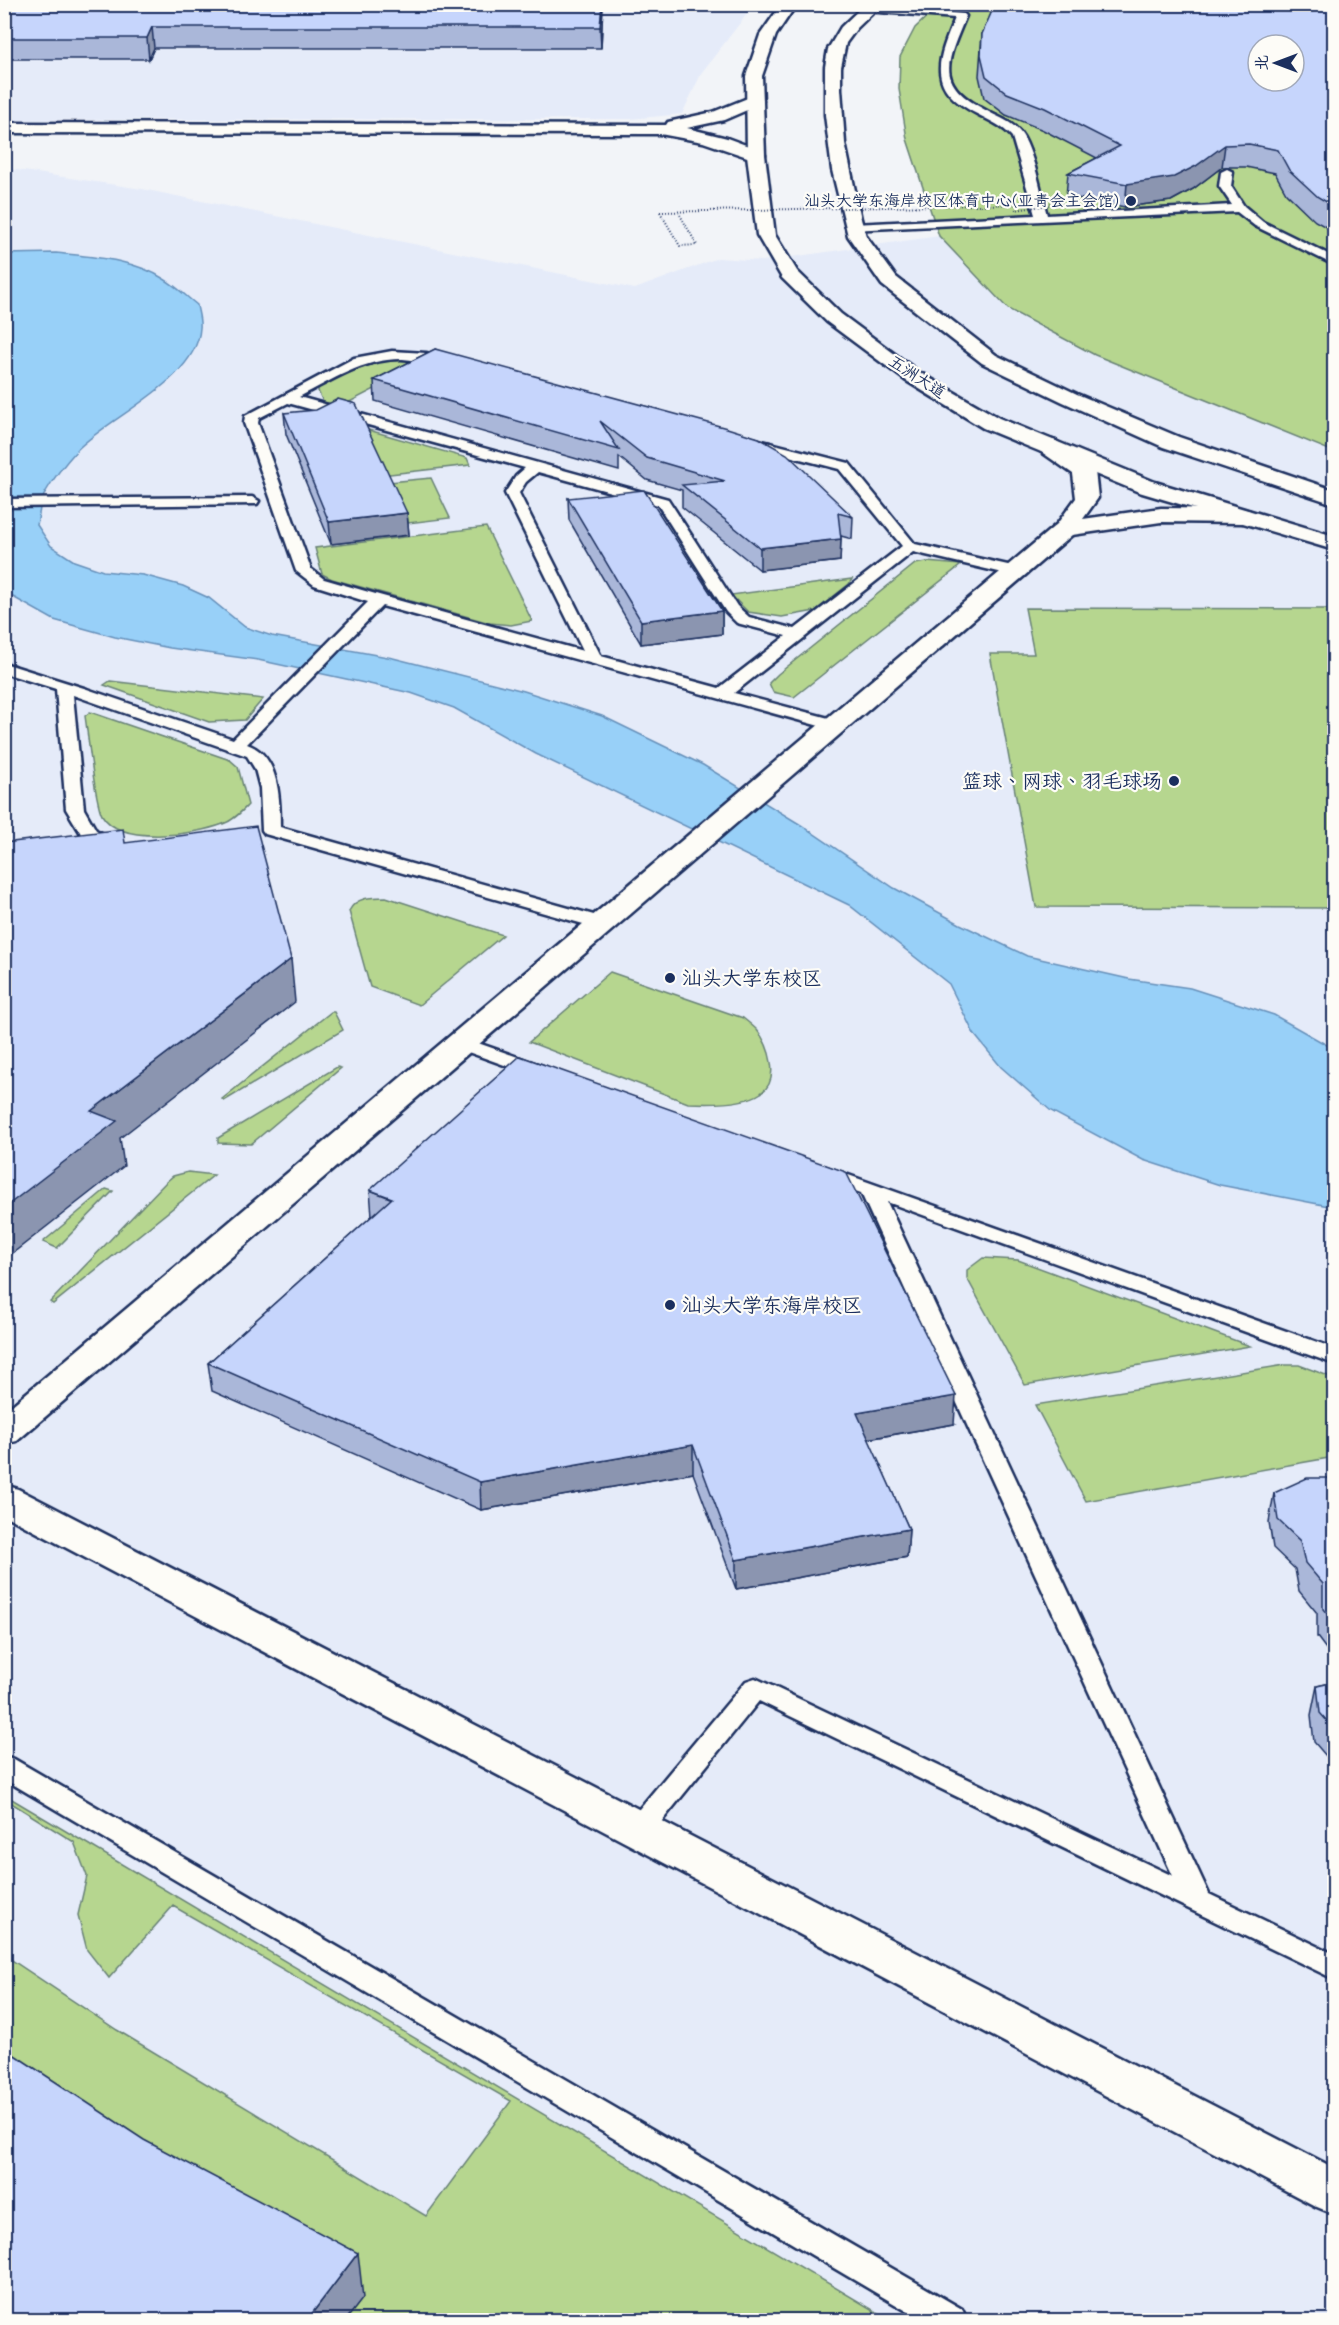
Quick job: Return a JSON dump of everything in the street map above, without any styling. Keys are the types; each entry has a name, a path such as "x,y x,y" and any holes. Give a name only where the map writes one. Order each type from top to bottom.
{"main road":[{"name":"五洲大道","path":"792,4 786,8 768,35 754,76 756,155 766,235 789,274 834,318 912,376 991,423 1147,487 1335,543"},
{"path":"868,10 851,26 836,48 832,82 844,189 856,236 889,281 936,320 989,359 1070,398 1171,442 1335,497"},
{"path":"660,129 718,116 755,100"},
{"path":"4,128 660,129 704,136 726,142 756,155"},
{"path":"4,1432 1065,529 1087,498 1084,471 1048,446"},
{"path":"1065,529 1161,515 1242,516"},
{"path":"4,1498 1335,2192"}],"lane":[{"path":"868,10 959,20 944,57 942,72 944,82 953,96 968,107 1006,125 1019,138 1042,219"},
{"path":"1227,172 1226,186 1240,208 1259,224 1335,261"},
{"path":"854,228 1240,208"},
{"path":"468,368 422,356 375,356 359,361 252,416 251,423 304,571 319,582 379,600 834,725"},
{"path":"286,398 663,502 731,609 743,620 798,635"},
{"path":"741,439 844,466 910,547 1016,571"},
{"path":"536,467 520,479 512,493 595,660"},
{"path":"12,503 252,501"},
{"path":"722,694 910,547"},
{"path":"236,746 379,600"},
{"path":"4,668 253,752 262,762 270,801 271,830"},
{"path":"64,687 75,809 89,833 108,846 128,848"},
{"path":"248,834 271,830 601,923"},
{"path":"461,1043 560,1078"},
{"path":"804,1166 1335,1356"},
{"path":"870,1189 1198,1901"},
{"path":"639,1829 754,1688 1335,1966"},
{"path":"4,1766 951,2320"}],"path":[{"path":"679,213 697,245 680,246 660,212 1068,203 1015,210"}],"shaded area":[{"path":"4,5 754,5 702,72 682,114 630,119 5,120"},
{"name":"汕头大学东校区","path":"939,5 1334,5 1334,2320 5,2320 4,168 142,189 635,289 718,258 763,261 939,236 907,139 899,89 900,57 915,28"}],"green space":[{"name":"汕头大学东海岸校区体育中心(亚青会主会馆)","path":"939,5 1334,5 1334,452 1095,355 1008,309 939,236 907,139 899,89 900,57 915,28"},
{"path":"400,359 427,362 340,407 323,402 318,391 319,386 362,365"},
{"path":"365,429 467,458 470,465 381,475"},
{"path":"431,478 450,518 408,523 390,482"},
{"path":"486,527 532,621 511,625 490,623 332,579 322,574 315,548"},
{"path":"927,562 961,565 794,697 773,692 769,683 778,674 915,564"},
{"path":"852,579 849,584 815,611 782,617 748,612 731,595"},
{"name":"篮球、网球、羽毛球场","path":"1025,608 1334,609 1334,908 1036,907 990,654 1034,654"},
{"path":"110,681 263,699 245,720 209,722 104,685"},
{"path":"90,712 230,760 238,767 248,805 227,823 194,832 141,834 124,831 111,825 99,808 85,716"},
{"path":"386,897 503,935 419,1005 370,987 349,911 360,900"},
{"path":"610,972 743,1018 757,1030 766,1044 772,1071 767,1087 754,1097 736,1102 688,1103 529,1042"},
{"path":"331,1012 334,1012 343,1030 224,1101 222,1099"},
{"path":"337,1067 341,1068 251,1144 218,1143 218,1138"},
{"path":"188,1172 214,1175 53,1304 50,1302 166,1182 173,1176"},
{"path":"106,1189 113,1191 57,1248 43,1242"},
{"path":"983,1258 1018,1260 1250,1346 1025,1385 967,1278 967,1270"},
{"path":"1285,1365 1299,1365 1334,1378 1334,1457 1086,1501 1035,1405"},
{"path":"5,1795 890,2320 346,2320 5,2087 4,1955 117,2030 426,2216 511,2101 173,1906 109,1978 87,1950 78,1915 87,1876 74,1842 5,1799"}],"water":[{"path":"56,253 112,260 152,272 173,285 197,305 200,328 195,347 184,364 169,380 78,449 52,482 42,500 37,525 51,546 74,561 103,571 143,575 183,586 209,598 245,627 272,636 393,658 524,691 602,716 703,765 801,825 894,888 960,924 1027,956 1129,979 1190,988 1274,1015 1334,1049 1334,1207 1220,1185 1143,1160 1051,1111 1001,1067 974,1034 949,984 849,905 536,754 454,708 411,693 258,660 170,648 115,637 54,620 4,592 4,424 9,411 10,397 9,383 4,370 5,254"}],"building":[{"path":"4,4 602,4 600,27 152,27 147,38 4,38"},
{"path":"995,4 1335,4 1335,207 1318,197 1289,170 1278,150 1249,144 1225,145 1196,166 1174,177 1127,184 1068,173 1120,146 1045,108 1007,93 986,76 981,55 982,34"},
{"path":"435,349 759,438 787,454 853,517 838,513 841,539 760,548 682,485 725,481 647,458 600,421 619,450 374,380"},
{"path":"338,399 356,404 407,513 329,522 284,413 316,410"},
{"path":"644,490 722,611 641,621 568,498"},
{"path":"256,826 291,959 91,1111 117,1121 4,1208 4,843 123,829 125,843"},
{"path":"520,1056 846,1172 956,1396 857,1413 909,1529 736,1560 693,1445 480,1482 208,1363 392,1198 370,1190"},
{"path":"1307,1478 1335,1478 1335,1623 1323,1609 1323,1584 1305,1563 1300,1541 1278,1520 1274,1493"},
{"path":"1335,1682 1335,1730 1320,1713 1317,1686"},
{"path":"4,2048 144,2140 358,2253 307,2320 4,2320"}],"place":[{"name":"汕头大学东海岸校区体育中心(亚青会主会馆)","path":"1131,201"},
{"name":"篮球、网球、羽毛球场","path":"1174,781"},
{"name":"汕头大学东校区","path":"670,978"},
{"name":"汕头大学东海岸校区","path":"670,1305"}]}
